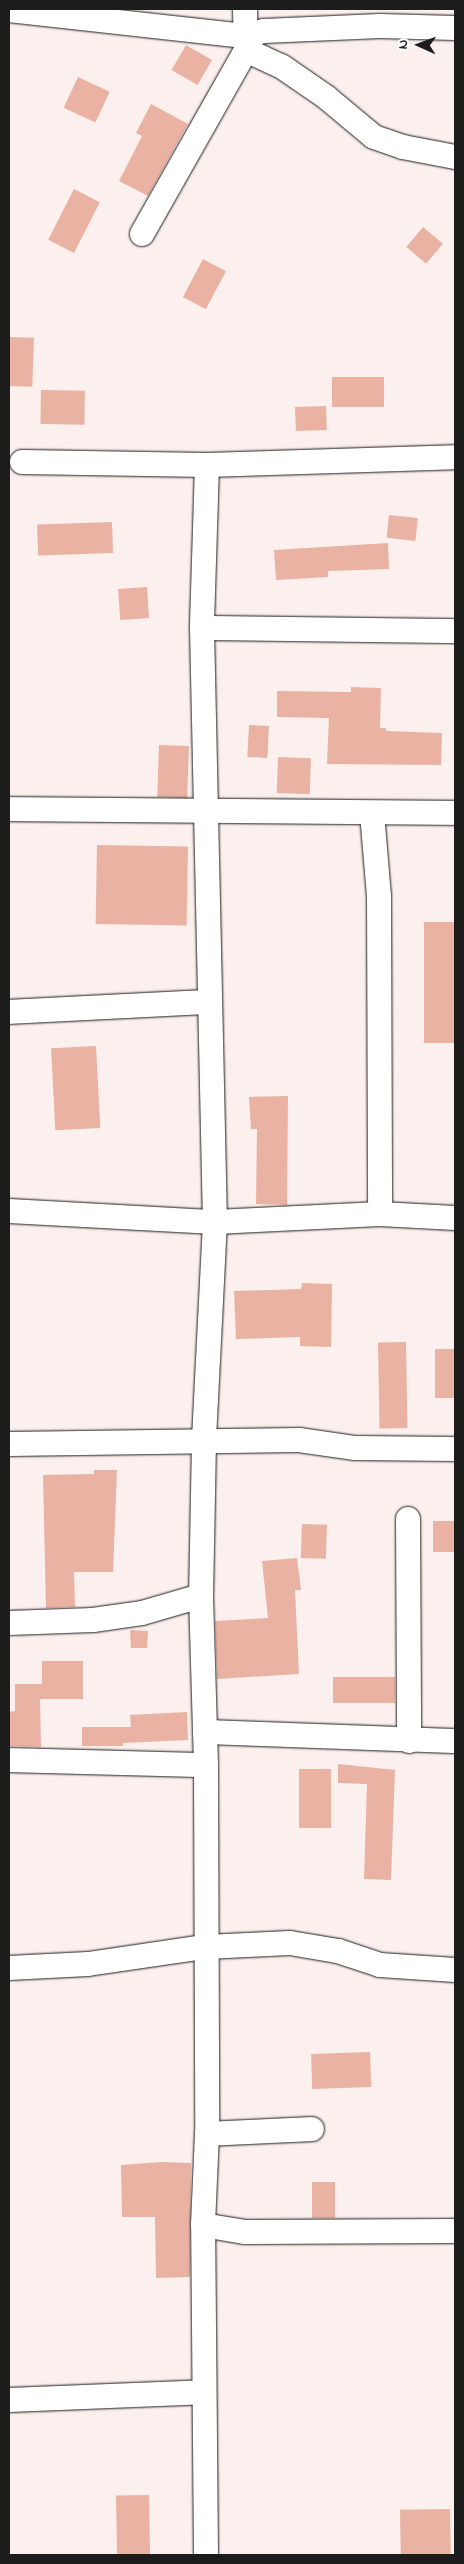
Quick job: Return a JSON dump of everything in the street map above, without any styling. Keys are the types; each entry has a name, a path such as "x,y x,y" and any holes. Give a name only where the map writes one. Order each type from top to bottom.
{"street":[{"path":"142,234 245,43 245,9"},
{"path":"9,10 245,43 326,97 374,137 402,147 455,157"},
{"path":"245,43 264,31 380,26 455,28"},
{"path":"22,462 207,465 455,457"},
{"path":"206,2555 203,2225 207,2134 206,1766 201,1596 204,1442 215,1222 202,628 207,465"},
{"path":"202,628 455,631"},
{"path":"9,808 372,814 455,813"},
{"path":"372,814 379,896 380,1214"},
{"path":"9,1012 209,1002"},
{"path":"9,1211 215,1222 380,1214 455,1218"},
{"path":"9,1444 299,1440 364,1448 455,1449"},
{"path":"408,1519 409,1741"},
{"path":"9,1623 94,1620 142,1613 201,1596"},
{"path":"205,1732 409,1741 455,1741"},
{"path":"9,1760 206,1766"},
{"path":"9,1968 88,1964 205,1947 290,1943 338,1952 380,1965 455,1970"},
{"path":"207,2134 312,2129"},
{"path":"203,2225 246,2232 455,2231"},
{"path":"9,2400 204,2392"}],"building":[{"path":"186,45 212,60 197,85 172,70"},
{"path":"78,77 110,92 95,123 64,108"},
{"path":"151,104 188,124 148,196 119,181 142,136 136,133"},
{"path":"74,189 100,202 74,253 48,240"},
{"path":"423,227 443,244 426,264 406,247"},
{"path":"203,259 226,271 206,309 183,297"},
{"path":"9,337 34,338 32,387 9,386"},
{"path":"332,377 384,377 384,407 332,407"},
{"path":"41,390 85,391 84,425 40,424"},
{"path":"326,406 327,430 296,431 295,407"},
{"path":"389,515 418,518 415,541 387,538"},
{"path":"112,522 113,553 38,556 37,525"},
{"path":"388,543 389,569 328,571 328,577 276,580 274,550"},
{"path":"147,587 149,618 120,620 118,589"},
{"path":"351,687 381,688 380,728 386,728 386,731 442,733 441,765 327,764 329,718 277,717 277,691 351,692"},
{"path":"249,725 269,726 267,758 247,757"},
{"path":"159,745 189,746 187,798 157,797"},
{"path":"278,757 311,758 310,794 277,793"},
{"path":"97,845 188,847 187,926 96,924"},
{"path":"424,922 455,922 455,1043 424,1043"},
{"path":"96,1046 100,1128 55,1130 51,1048"},
{"path":"288,1096 287,1205 256,1204 257,1129 251,1129 249,1097"},
{"path":"302,1283 332,1284 331,1347 300,1346 300,1337 236,1339 234,1291 301,1289"},
{"path":"378,1342 406,1342 408,1428 380,1428"},
{"path":"435,1349 455,1349 455,1398 435,1398"},
{"path":"94,1470 117,1470 113,1572 74,1572 75,1607 46,1608 43,1475 94,1474"},
{"path":"433,1521 455,1521 455,1552 433,1552"},
{"path":"302,1524 327,1525 326,1559 301,1558"},
{"path":"297,1558 301,1590 295,1590 299,1674 217,1679 215,1621 268,1618 262,1561"},
{"path":"130,1630 148,1631 147,1648 131,1648"},
{"path":"42,1661 83,1661 83,1699 40,1699 41,1747 9,1746 9,1712 15,1711 15,1684 42,1684"},
{"path":"333,1677 395,1677 395,1703 333,1703"},
{"path":"187,1712 188,1740 123,1743 123,1746 82,1746 82,1727 131,1727 130,1715"},
{"path":"338,1764 395,1770 391,1880 364,1879 367,1784 338,1783"},
{"path":"299,1769 331,1769 331,1828 299,1828"},
{"path":"370,2052 371,2087 312,2089 311,2054"},
{"path":"161,2162 191,2163 190,2277 156,2278 155,2217 122,2217 121,2165"},
{"path":"312,2182 335,2182 335,2218 312,2218"},
{"path":"149,2495 150,2555 117,2555 116,2496"},
{"path":"450,2509 451,2555 401,2555 400,2510"}]}
